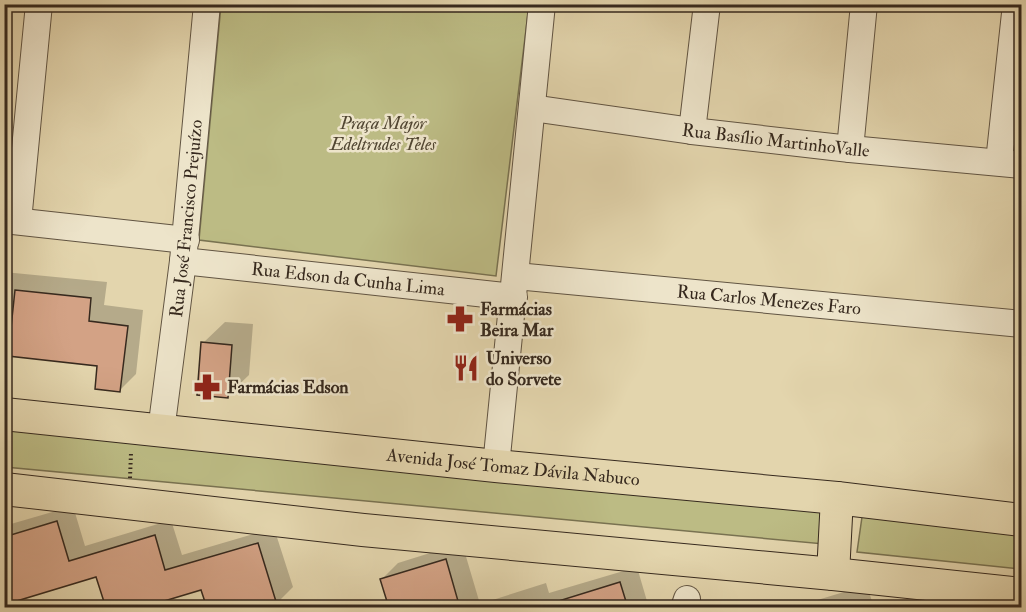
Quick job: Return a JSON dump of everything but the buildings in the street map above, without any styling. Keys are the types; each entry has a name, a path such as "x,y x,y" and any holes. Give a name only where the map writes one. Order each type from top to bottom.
{"main road":[{"name":"Avenida José Tomaz Dávila Nabuco","path":"4,414 496,466 837,498 1022,520"},
{"path":"4,489 363,530 1022,594"},
{"path":"833,574 837,498"}],"street":[{"path":"11,221 39,4"},
{"name":"Rua José Francisco Prejuízo","path":"147,429 184,251 207,4"},
{"path":"496,466 542,4"},
{"path":"692,131 707,4"},
{"path":"850,149 864,4"},
{"path":"1010,164 1016,4"},
{"name":"Rua Basílio MartinhoValle","path":"532,108 692,131 1010,164"},
{"name":"Rua Edson da Cunha Lima","path":"11,221 184,251 515,287"},
{"name":"Rua Carlos Menezes Faro","path":"515,287 1022,324"}],"path":[{"path":"129,504 147,429"}],"green space":[{"name":"Praça Major Edeltrudes Teles","path":"221,5 529,5 496,276 199,240"},
{"path":"4,430 825,504 824,544 5,467"},
{"path":"863,510 1021,527 1021,569 857,552"}],"place":[{"name":"Farmácias Beira Mar","path":"460,319"},
{"name":"Universo do Sorvete","path":"466,368"},
{"name":"Farmácias Edson","path":"207,387"}]}
